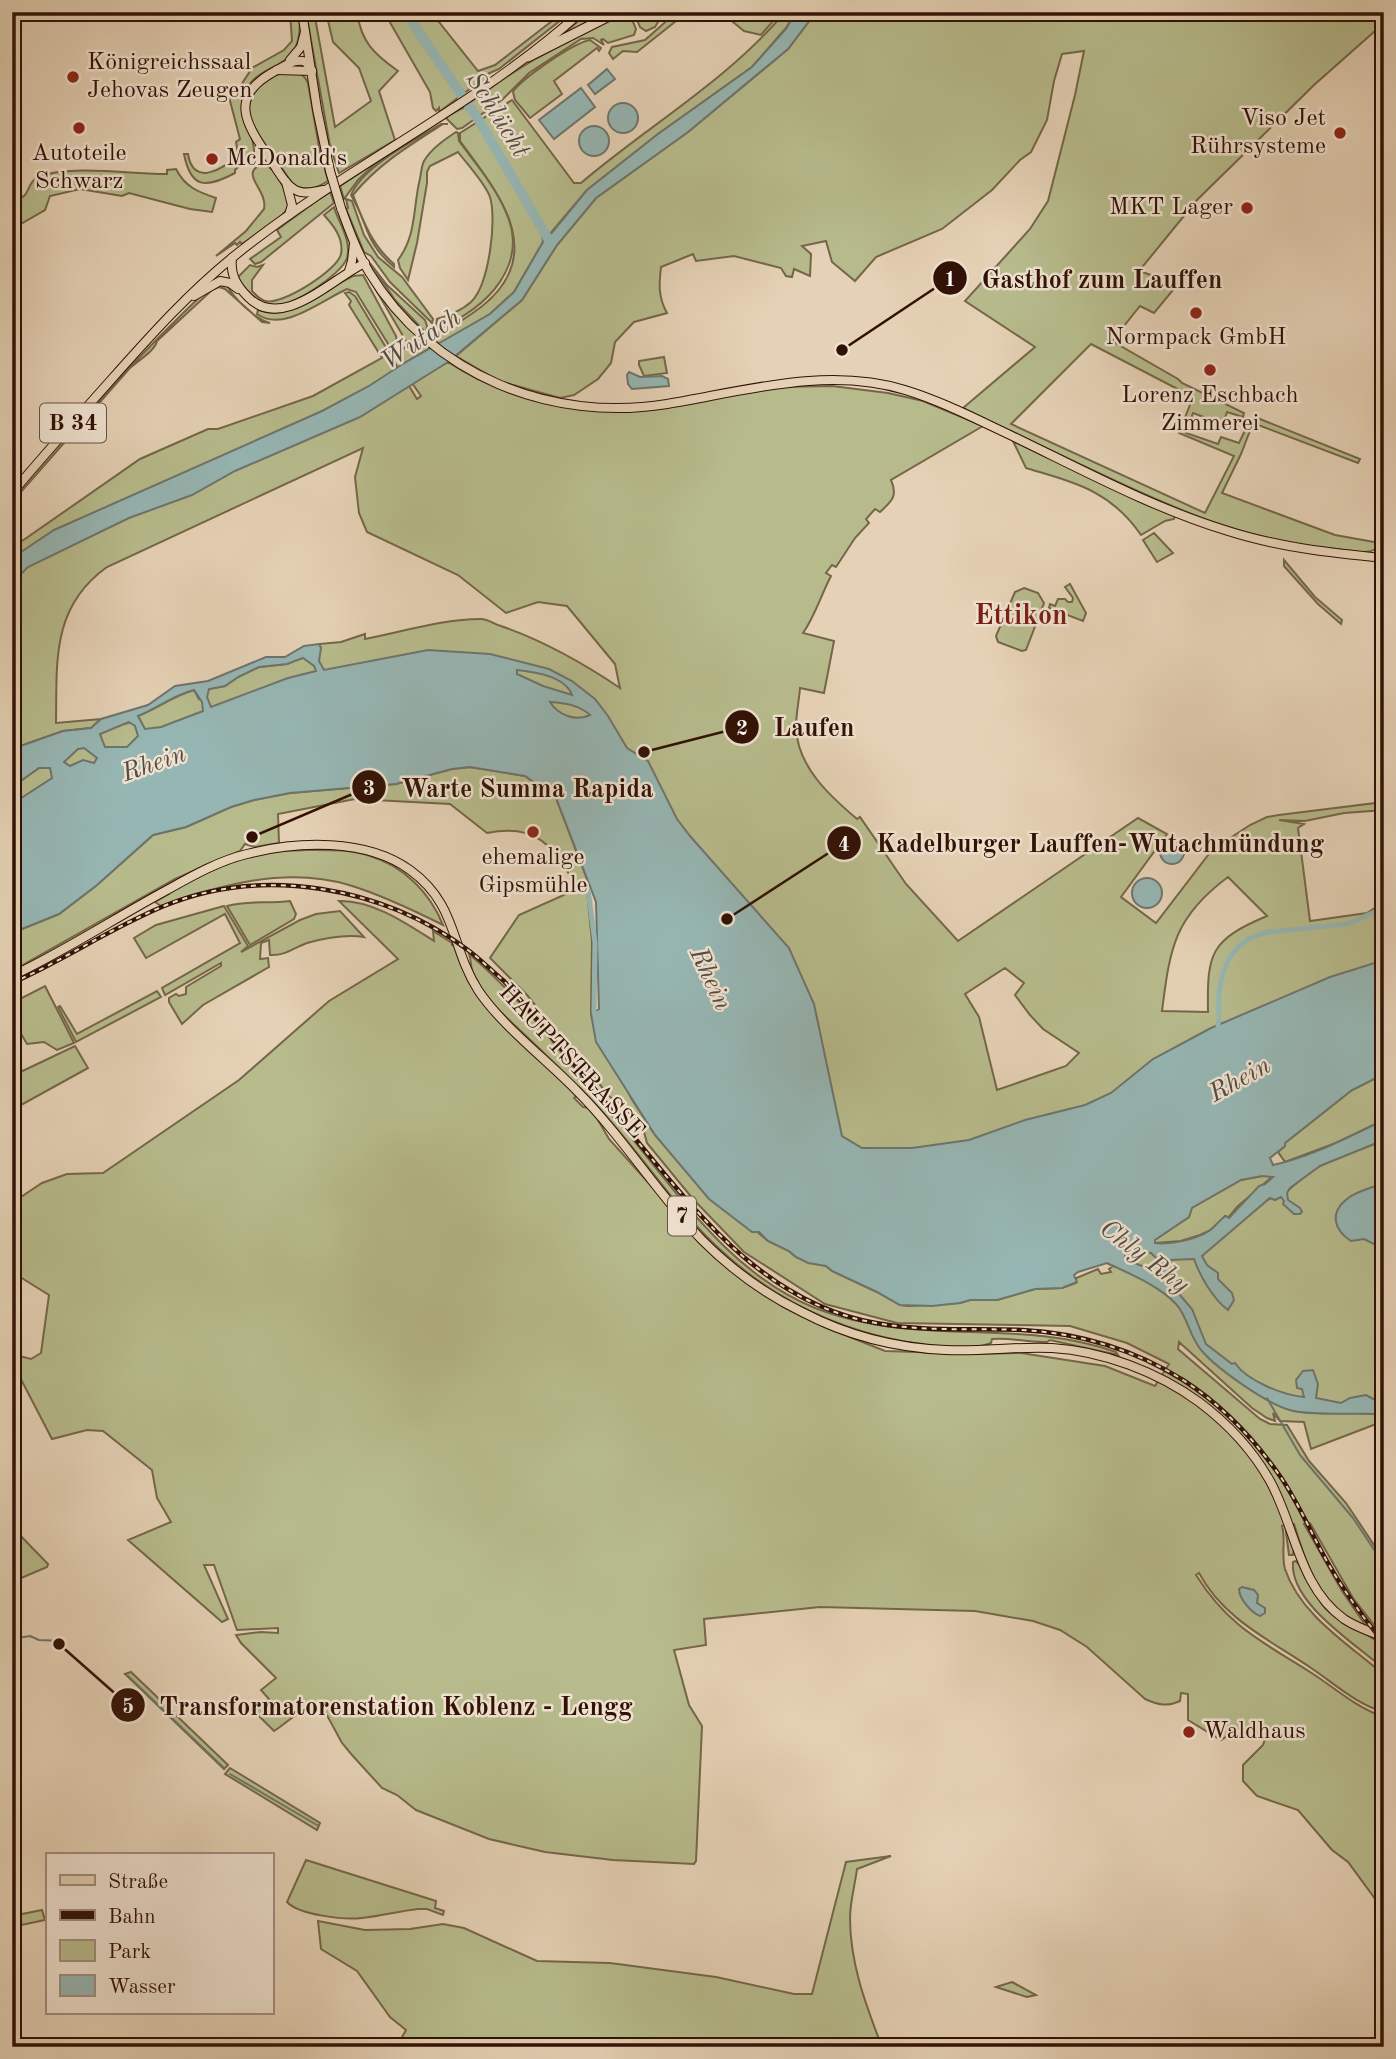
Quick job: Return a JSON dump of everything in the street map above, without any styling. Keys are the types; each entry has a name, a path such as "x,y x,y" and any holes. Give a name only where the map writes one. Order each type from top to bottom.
{"highway":[{"path":"528,57 617,12"}],"main road":[{"path":"302,12 330,171 341,208 365,263 388,300 416,330 437,348 497,385 538,400 599,408 665,404 802,381 851,381 903,389 956,408 1158,504 1226,531 1303,549 1384,558"},
{"name":"B 34","path":"12,493 134,353 238,253 289,215 528,57 582,12"},
{"path":"305,29 298,53 287,64 257,82 250,91 245,111 251,129 286,181 301,192 326,190"},
{"path":"287,64 300,60 306,62 312,71"},
{"path":"278,70 312,71"},
{"path":"286,181 292,205 289,215"},
{"path":"349,271 354,241"},
{"path":"238,253 232,275 243,292"},
{"path":"183,303 215,282 230,283 267,310 281,310 365,263"},
{"name":"HAUPTSTRASSE","path":"12,976 196,874 236,857 279,848 329,846 370,851 392,859 413,872 438,896 448,914 470,975 487,1002 580,1093 701,1238 745,1277 803,1313 869,1338 897,1345 943,1350 1067,1349 1100,1355 1172,1385 1200,1403 1232,1431 1254,1456 1287,1518 1316,1590 1330,1608 1346,1620 1384,1637"}],"green space":[{"path":"290,12 299,12 299,34 295,48 278,65 257,77 249,86 243,100 243,114 254,152 235,173 225,178 208,183 196,180 187,166 184,154 188,154 191,164 202,173 217,170 238,154 236,142 240,139 229,97 234,96 252,68 284,50 292,41"},
{"path":"306,12 314,12 335,127 371,101 359,68 333,42 326,12 357,12 365,39 382,59 398,71 379,91 395,140 339,173 332,152 335,148 330,146"},
{"path":"384,12 431,12 478,71 495,65 552,21 546,12 571,12 499,69 483,76 487,79 439,112 439,108 436,111 433,108 430,92"},
{"path":"589,12 611,12 556,40"},
{"path":"623,12 629,12 636,29 634,35 608,43 603,39 601,40 604,45 593,38 581,39 529,73 503,99 462,128 457,129 445,117 463,108 484,91 535,59"},
{"path":"634,12 664,12 655,27 646,31 640,27"},
{"path":"721,12 781,12 761,35 744,31"},
{"path":"785,12 796,12 786,28 752,67 658,134 587,190 543,242 514,292 490,314 439,344 429,335 454,325 481,307 501,286 512,265 514,244 510,223 489,181 460,141 460,133 512,100 574,183 581,183 713,81 762,37"},
{"path":"816,12 1384,12 1384,23 1314,85 1197,200 1139,271 1178,284 1154,313 1140,306 1112,341 1182,383 1244,413 1243,417 1227,412 1223,424 1193,413 1186,433 1218,444 1221,437 1239,443 1249,422 1255,417 1360,459 1358,463 1253,423 1222,493 1335,535 1380,543 1377,548 1368,552 1357,552 1302,545 1208,520 1119,483 963,408 1035,347 965,301 1030,229 1048,201 1084,51 1062,54 1047,120 1031,152 992,190 942,229 876,257 855,281 832,262 826,241 802,246 811,254 810,276 794,269 792,277 786,276 781,268 734,256 696,261 693,254 661,267 660,290 667,313 634,322 615,342 611,363 598,379 574,395 560,398 499,381 456,356 522,300 557,245 596,198 688,132 788,49","holes":["1091,344 1193,397 1179,433 1234,456 1205,513 1011,424"]},
{"path":"671,17 676,21 637,52 623,51 613,59 609,53 612,47 645,40"},
{"path":"590,40 601,48 599,51 597,48 554,81 562,94 530,118 515,100 514,90 550,61"},
{"path":"275,75 301,75 308,83 328,181 309,189 295,187 251,121 249,103 256,88"},
{"path":"438,121 375,164 358,180 344,199 340,186"},
{"path":"441,124 384,164 353,195 369,232 394,267 372,241 351,195 377,164"},
{"path":"456,132 459,141 501,201 512,230 512,249 500,282 488,297 457,320 439,328 436,326 437,319 463,308 477,294 487,267 492,236 492,207 488,192 458,152 430,166 427,172 417,243 408,280 398,260 411,232 424,161 434,149"},
{"path":"262,164 274,171 286,190 289,201 287,209 277,220 242,244 235,243 216,256 246,231 264,209 262,195 253,177 255,168"},
{"path":"176,169 193,188 216,198 212,212 129,193 122,196 80,189 50,196 45,210 12,229 12,205 25,195 33,181 43,175 77,171 167,174 167,170"},
{"path":"330,191 334,203 261,262 255,264 250,259 281,237 277,230"},
{"path":"346,199 352,201 364,235 378,257 402,277 433,319 432,323 390,282 371,256 364,252 346,209"},
{"path":"334,207 348,245 347,258 336,272 304,295 283,305 263,303 248,292 237,278 250,265 263,265 252,280 252,291 265,301 295,293 330,269 338,261 342,248 337,232 324,215"},
{"path":"370,263 387,285 425,320 426,333 395,300"},
{"path":"363,275 396,336 397,343 392,347 356,292 347,289 290,317 267,319 257,314 258,310 283,312 353,276"},
{"path":"370,280 382,299 419,338 406,341"},
{"path":"217,284 227,285 240,302 225,289 219,287 212,290 129,369 12,502 12,498 108,390 184,312 210,287"},
{"path":"349,292 355,296 417,399 421,396 412,383 448,362 501,390 538,402 578,409 598,410 778,387 832,386 888,393 923,401 983,426 891,480 894,494 891,501 880,512 875,509 866,519 869,523 855,538 836,567 832,565 826,573 831,576 803,633 834,641 824,693 800,688 796,727 802,755 817,780 857,819 860,817 906,884 958,941 1138,818 1167,834 1121,897 1156,923 1212,850 1250,825 1267,817 1384,802 1384,810 1344,813 1305,821 1279,820 1304,824 1298,828 1310,921 1367,913 1384,902 1384,1009 849,1193 515,707 12,859 12,787 39,768 47,768 73,751 101,739 100,734 110,729 141,722 138,716 179,695 194,690 199,699 209,689 225,686 259,667 287,664 321,648 319,644 341,642 365,634 365,639 437,623 484,619 548,646 620,688 615,664 567,606 538,602 506,613 458,575 367,532 359,513 355,477 363,448 107,567 89,583 67,618 61,637 57,679 56,723 101,719 91,728 63,731 12,749 12,548 140,459 208,429 218,429 313,396 382,358 349,305 351,301 345,293","holes":["1228,877 1267,916 1234,933 1223,941 1216,951 1209,975 1208,1012 1162,1011 1172,951 1185,920 1196,906","1005,968 1024,983 1015,995 1030,1015 1043,1029 1079,1053 1066,1066 997,1090 979,1017 965,994"]},
{"path":"422,340 430,348 401,365 397,355 405,347"},
{"path":"664,357 667,373 644,376 639,361"},
{"path":"1013,441 1175,516 1174,519 1165,521 1141,535 1117,508 1104,498 1076,484 1026,468"},
{"path":"1154,533 1173,553 1157,562 1143,540"},
{"path":"1284,560 1315,597 1342,620 1341,624 1318,604 1284,566"},
{"path":"1070,584 1086,613 1083,621 1049,608 1050,604 1055,606 1058,599 1072,602 1073,598 1065,587"},
{"path":"1024,588 1038,593 1044,603 1026,650 1022,651 998,642 996,636 1015,592"},
{"path":"470,767 525,776 556,798 588,882 592,941 591,1014 631,1098 655,1135 686,1171 768,1241 796,1257 826,1266 900,1305 997,1300 1035,1289 1062,1288 1076,1283 1074,1279 1098,1269 1101,1274 1111,1272 1109,1269 1113,1266 1107,1263 1139,1251 1201,1256 1261,1204 1271,1198 1275,1200 1320,1166 1384,1140 1384,1421 1311,1449 1304,1422 1280,1421 1273,1413 1275,1421 1267,1418 1252,1408 1179,1342 1178,1349 1260,1419 1270,1424 1287,1425 1309,1461 1346,1503 1384,1560 1384,1633 1378,1630 1353,1598 1310,1523 1304,1524 1342,1591 1366,1626 1350,1620 1327,1599 1310,1570 1294,1524 1286,1525 1294,1549 1293,1555 1289,1555 1285,1525 1282,1526 1284,1564 1292,1586 1327,1628 1384,1675 1384,1712 1356,1700 1250,1628 1222,1604 1199,1573 1196,1575 1220,1607 1247,1631 1355,1703 1384,1717 1384,1911 1348,1862 1332,1850 1298,1810 1257,1796 1243,1781 1243,1765 1263,1745 1266,1736 1241,1727 1221,1740 1188,1720 1188,1694 1181,1693 1180,1701 1167,1705 1145,1699 1087,1647 1060,1630 1033,1621 975,1611 820,1607 704,1619 706,1645 674,1650 689,1705 702,1726 694,1864 613,1860 545,1852 489,1839 416,1810 397,1795 382,1788 342,1743 322,1706 302,1711 274,1731 255,1712 269,1699 261,1690 276,1678 236,1635 278,1633 278,1628 237,1630 214,1565 204,1565 228,1619 222,1622 128,1540 171,1522 157,1498 152,1470 103,1431 87,1430 52,1439 12,1362 12,1354 31,1359 41,1353 49,1295 12,1272 12,1203 42,1183 67,1174 103,1173 239,1080 329,1001 398,959 339,901 364,904 377,909 434,941 433,931 456,946 470,983 577,1096 574,1098 583,1107 591,1108 609,1139 690,1229 752,1286 787,1309 885,1351 1021,1353 1105,1366 1155,1386 1169,1364 1127,1343 1070,1326 897,1323 825,1304 744,1252 693,1199 647,1143 643,1128 634,1117 609,1096 527,995 490,958 519,915 564,895 575,884 567,870 541,840 518,831 487,833 450,804 355,799 278,814 279,843 255,847 245,844 240,851 175,879 12,971 12,933 59,914 97,885 153,835 186,827 254,800 290,793 396,784"},
{"path":"266,852 354,852 394,866 423,892 443,925 361,889 301,877 253,880 206,891 161,906 155,902 219,867 247,857"},
{"path":"290,901 296,914 294,919 250,945 227,906 243,903"},
{"path":"224,906 248,946 241,952 300,920 316,914 340,911 364,937 342,936 321,940 275,955 270,955 269,940 261,943 260,959 268,958 269,967 203,1005 182,1024 169,998 176,994 186,994 186,987 221,966 221,963 165,995 162,988 240,943 225,914 146,958 134,938 156,925"},
{"path":"469,954 538,1024 599,1101 712,1234 735,1257 786,1294 815,1308 853,1320 891,1327 1041,1336 1079,1342 1116,1352 1118,1355 1050,1340 1040,1342 992,1339 991,1343 982,1346 960,1348 912,1343 841,1324 786,1298 760,1282 713,1243 596,1105 489,999 473,973"},
{"path":"45,986 74,1043 57,1050 44,1042 27,1044 20,1032 12,1035 12,1003"},
{"path":"157,991 161,997 76,1042 58,1007 60,1006 77,1034"},
{"path":"75,1046 88,1068 12,1110 12,1076"},
{"path":"1384,1074 1384,1120 1336,1143 1285,1162 1278,1152 1285,1143 1352,1090"},
{"path":"1273,1176 1228,1218 1225,1216 1211,1230 1181,1241 1155,1243 1154,1240 1189,1217 1191,1208 1241,1180"},
{"path":"12,1527 48,1564 47,1567 12,1582"},
{"path":"1296,1561 1325,1608 1384,1648 1384,1669 1313,1608 1295,1577 1293,1562"},
{"path":"131,1672 228,1765 224,1769 125,1674"},
{"path":"230,1768 320,1823 317,1830 225,1774"},
{"path":"891,1856 857,1869 850,1912 856,1968 882,2047 386,2047 401,2039 406,2030 390,2017 357,1971 321,1949 318,1921 365,1930 410,1929 443,1924 464,1928 537,1961 610,1963 716,1977 794,1994 812,1994 846,1862"},
{"path":"306,1860 436,1901 435,1908 444,1911 443,1915 427,1909 418,1909 344,1918 322,1916 293,1907 287,1902"},
{"path":"42,1910 45,1920 12,1927 12,1916"},
{"path":"1012,1982 1036,1995 1027,1997 996,1987"}],"water":[{"path":"796,12 816,12 788,49 688,132 596,198 557,245 522,300 448,362 360,417 235,471 192,495 129,518 28,567 12,583 12,558 54,530 322,411 490,314 514,292 543,242 542,235 546,231 550,235 587,190 658,134 752,67 786,29"},
{"path":"607,69 615,79 595,94 588,85"},
{"path":"581,88 595,107 554,139 539,120"},
{"path":"623,103 629,104 637,112 637,124 629,132 623,133 617,132 609,124 608,118 609,112 617,104"},
{"path":"594,126 600,127 608,135 608,147 600,155 594,156 588,155 580,147 579,141 580,135 588,127"},
{"path":"629,372 640,377 662,376 668,379 669,386 632,389 628,384"},
{"name":"Rhein","path":"319,644 319,661 324,670 428,650 490,654 549,669 572,681 595,699 627,748 648,761 677,819 690,836 789,948 814,1004 842,1136 862,1148 912,1148 969,1140 1025,1120 1085,1105 1111,1093 1153,1059 1211,1028 1330,977 1384,960 1384,1074 1352,1090 1270,1158 1273,1165 1301,1157 1384,1120 1384,1140 1320,1166 1290,1188 1287,1193 1288,1200 1300,1208 1300,1214 1294,1214 1283,1204 1281,1197 1275,1200 1270,1198 1202,1256 1232,1293 1234,1300 1228,1310 1208,1287 1194,1259 1170,1260 1179,1294 1192,1309 1206,1344 1232,1364 1235,1363 1248,1376 1276,1390 1304,1397 1302,1389 1297,1388 1296,1380 1303,1371 1313,1370 1318,1384 1316,1398 1341,1403 1366,1395 1377,1401 1384,1399 1384,1412 1308,1413 1290,1410 1269,1401 1208,1358 1197,1345 1180,1309 1169,1297 1143,1280 1107,1263 1078,1272 1074,1275 1077,1282 1062,1288 1035,1289 997,1300 970,1300 932,1306 900,1305 826,1266 808,1263 796,1257 768,1241 759,1232 752,1232 709,1199 655,1135 596,1042 591,1014 599,1009 596,902 556,798 525,776 470,767 396,784 290,793 231,807 186,827 153,835 97,885 59,914 12,933 12,804 52,778 50,768 39,768 12,787 12,749 63,731 91,728 101,719 148,705 175,686 208,681 266,657 285,657 304,646","holes":["303,658 314,666 316,671 288,678 211,707 207,697 209,689 225,686 259,667 287,664","517,670 556,679 563,683 572,695 517,674","194,690 202,702 203,711 161,727 145,729 138,716","550,702 572,705 590,715 579,718 558,710","129,722 135,726 138,736 127,747 105,747 100,734","84,748 97,758 94,763 83,760 70,766 64,762 78,749","1273,1177 1259,1186 1229,1218 1226,1216 1221,1219 1209,1231 1182,1241 1155,1243 1155,1240 1189,1217 1192,1208 1241,1180","1139,1251 1151,1253 1163,1265 1163,1272 1159,1273 1125,1259 1125,1256"]},
{"path":"1172,840 1180,844 1184,852 1180,860 1172,864 1164,860 1160,852 1164,844"},
{"path":"1147,878 1153,879 1161,887 1161,899 1153,907 1147,908 1141,907 1133,899 1132,893 1133,887 1141,879"},
{"path":"1384,1183 1384,1249 1364,1239 1351,1241 1341,1232 1336,1221 1341,1204 1359,1192"},
{"path":"1242,1587 1254,1590 1258,1595 1257,1603 1265,1608 1265,1613 1260,1616 1246,1605 1239,1589"}],"waterway":[{"name":"Schlücht","path":"405,12 480,122 550,242"},
{"path":"588,890 595,943 594,1012"},
{"path":"1219,1015 1223,974 1227,962 1243,943 1269,932 1347,924 1384,908"},
{"path":"1218,1025 1219,1020"},
{"path":"1267,1398 1300,1455 1353,1518 1381,1560 1384,1569"},
{"path":"12,1639 30,1636 39,1640 62,1641"},
{"path":"128,1676 224,1768"},
{"path":"230,1774 317,1825"}],"railway":[{"path":"12,983 164,906 202,894 241,887 281,885 321,889 361,898 399,911 435,928 468,950 504,981 704,1219 733,1248 798,1295 835,1312 894,1326 1022,1330 1085,1339 1146,1360 1197,1390 1237,1425 1272,1465 1337,1579 1384,1643"}],"place":[{"name":"Königreichssaal Jehovas Zeugen","path":"73,77"},
{"name":"Autoteile Schwarz","path":"79,128"},
{"name":"Viso Jet Rührsysteme","path":"1340,133"},
{"name":"McDonald's","path":"212,159"},
{"name":"MKT Lager","path":"1247,208"},
{"name":"Normpack GmbH","path":"1196,313"},
{"name":"Gasthof zum Lauffen","path":"842,350"},
{"name":"Lorenz Eschbach Zimmerei","path":"1210,370"},
{"name":"Laufen","path":"644,752"},
{"name":"ehemalige Gipsmühle","path":"533,832"},
{"name":"Warte Summa Rapida","path":"252,837"},
{"name":"Kadelburger Lauffen-Wutachmündung","path":"727,919"},
{"name":"Transformatorenstation Koblenz - Lengg","path":"59,1644"},
{"name":"Waldhaus","path":"1189,1732"}],"district":[{"name":"Ettikon","path":"1021,617"}],"water label":[{"name":"Wutach","path":"421,340"},
{"name":"Chly Rhy","path":"1144,1257"}]}
